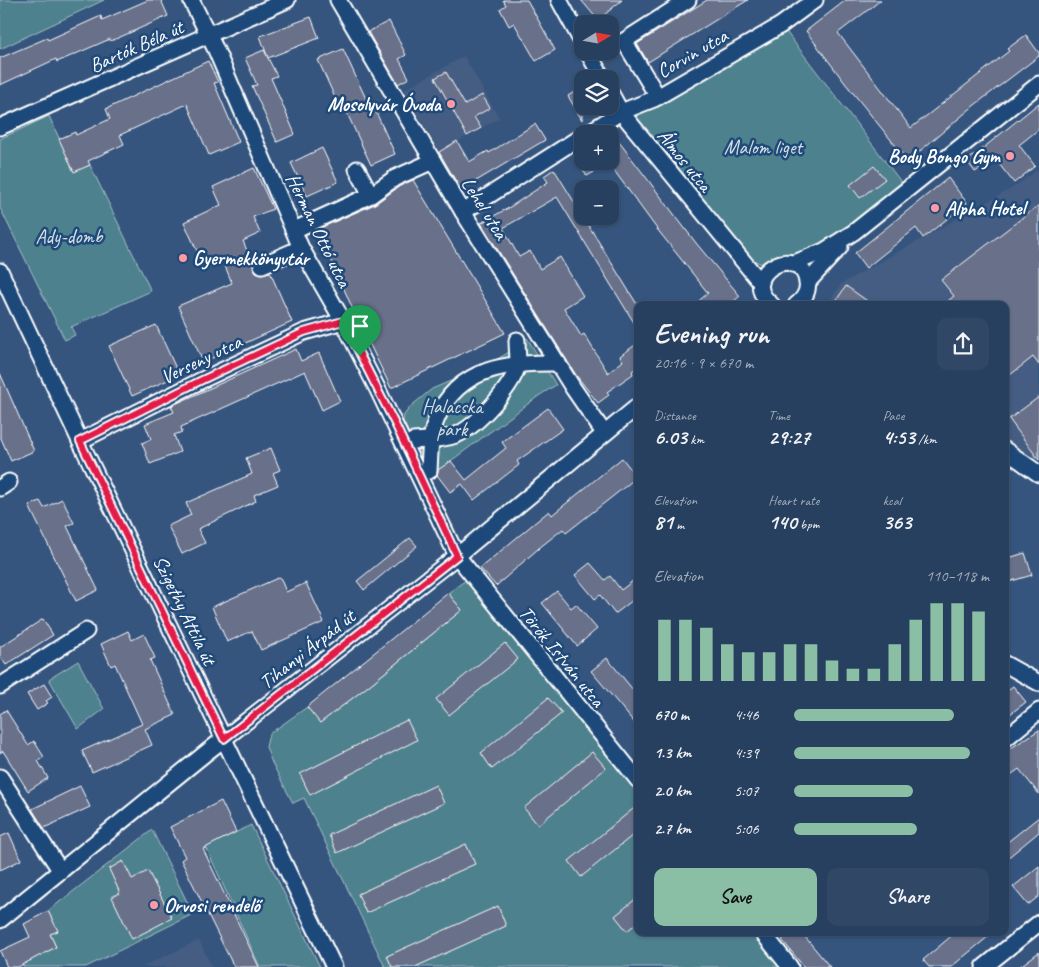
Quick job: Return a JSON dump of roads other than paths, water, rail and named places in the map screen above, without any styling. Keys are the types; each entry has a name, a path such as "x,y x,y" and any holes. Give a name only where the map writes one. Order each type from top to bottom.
{"street":[{"name":"Herman Ottó utca","path":"191,0 209,36 301,248 343,321 396,426 457,556"},
{"name":"Bartók Béla út","path":"0,127 287,0"},
{"name":"Lehel utca","path":"338,0 463,212 604,433"},
{"path":"559,0 574,27"},
{"path":"658,97 624,41 688,0"},
{"name":"Corvin utca","path":"600,125 621,112 658,97 781,25 815,0"},
{"path":"764,297 764,274 770,267 780,263 792,264 824,251 854,232 1039,84"},
{"name":"Álmos utca","path":"619,108 734,250 764,297"},
{"path":"463,212 574,141"},
{"path":"294,230 371,196 395,178 432,161"},
{"path":"358,169 371,196"},
{"path":"801,301 807,287 854,232"},
{"path":"262,265 301,248"},
{"name":"Álmos utca","path":"734,250 770,267"},
{"path":"792,264 802,271 813,301"},
{"name":"Szigethy Attila út","path":"0,271 334,967"},
{"name":"Verseny utca","path":"80,441 304,332 343,321"},
{"path":"414,441 432,440 456,435 476,422 495,404 510,382 518,364 517,340"},
{"path":"429,471 436,419 456,387 490,370 518,364 558,363"},
{"name":"Tihanyi Árpád út","path":"0,920 224,739 457,556 634,409"},
{"path":"1009,453 1039,474"},
{"name":"Török István utca","path":"457,556 634,775"},
{"path":"0,686 86,631"},
{"path":"1009,666 1039,683"},
{"path":"1009,736 1039,711"},
{"path":"0,777 60,870"},
{"path":"984,967 1039,923"},
{"path":"765,936 790,967"}],"place":[{"name":"Mosolyvár Óvoda","path":"451,104"},
{"name":"Body Bongo Gym","path":"1010,156"},
{"name":"Alpha Hotel","path":"935,208"},
{"name":"Gyermekkönyvtár","path":"183,258"},
{"name":"Orvosi rendelő","path":"154,905"}],"park label":[{"name":"Malom liget","path":"763,147"},
{"name":"Ady-domb","path":"69,236"},
{"name":"Halacska park","path":"452,418"}]}
